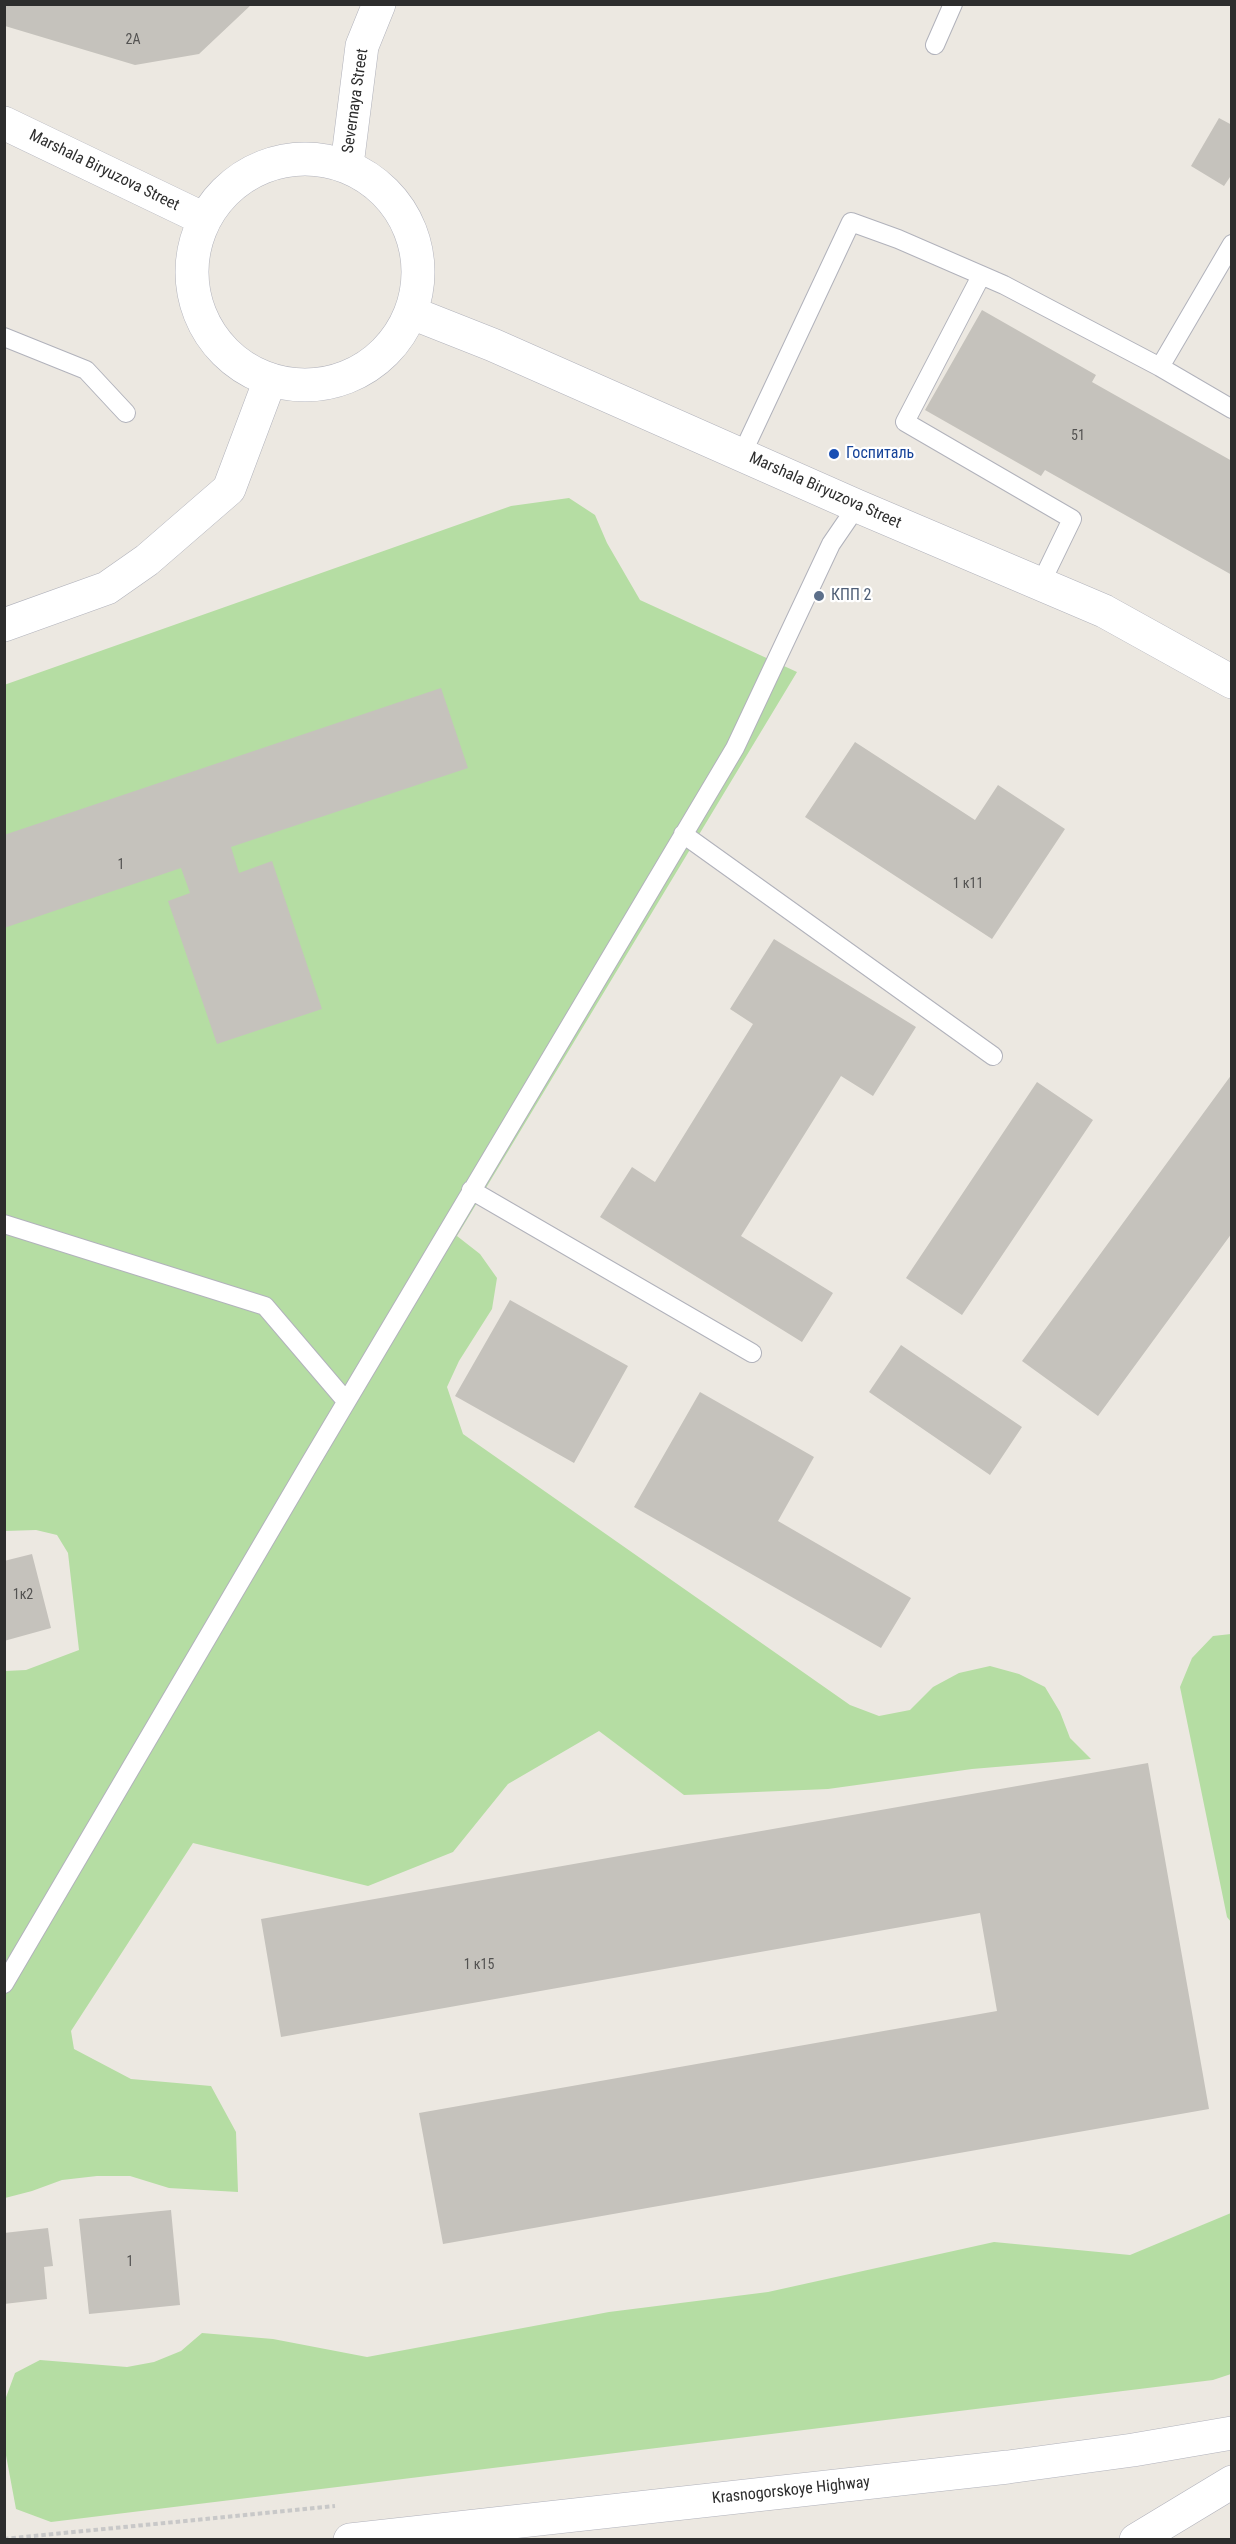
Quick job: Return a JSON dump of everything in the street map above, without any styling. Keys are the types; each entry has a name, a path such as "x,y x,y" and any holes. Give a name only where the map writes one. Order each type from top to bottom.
{"street":[{"name":"Severnaya Street","path":"347,165 362,46 379,4"},
{"name":"Marshala Biryuzova Street","path":"4,123 204,219"},
{"path":"315,158 347,165 378,183 402,210 416,243 420,278 412,313 395,343 369,366 338,381 304,386 270,380 240,366 216,344 200,315 192,283 193,251 204,219 224,192 250,172 281,160 315,158"},
{"name":"Marshala Biryuzova Street","path":"412,313 493,345 857,506 1104,611 1232,682"},
{"path":"4,625 107,588 147,560 229,489 270,380"},
{"name":"Krasnogorskoye Highway","path":"350,2540 1008,2467 1134,2450 1232,2433"},
{"path":"1136,2540 1232,2482"}],"lane":[{"path":"935,45 953,4"},
{"path":"742,454 850,222 898,239 1004,285 1160,367 1232,409"},
{"path":"1160,367 1232,244"},
{"path":"981,276 905,422 1072,519 1040,585"},
{"path":"4,337 86,370 126,413"},
{"path":"4,1984 346,1401 735,748 831,544 857,506"},
{"path":"683,834 993,1056"},
{"path":"471,1190 752,1353"},
{"path":"4,1224 265,1306 346,1401"}],"path":[{"path":"4,2540 336,2506"}],"green space":[{"path":"569,498 595,515 607,543 640,600 797,672 457,1236 480,1254 497,1278 492,1309 459,1361 447,1387 463,1434 850,1705 879,1716 910,1710 933,1687 959,1673 990,1666 1019,1674 1045,1687 1060,1712 1070,1738 1091,1759 972,1769 828,1789 684,1795 599,1731 508,1784 453,1852 368,1886 193,1843 71,2031 74,2049 131,2079 211,2086 236,2132 238,2192 169,2188 130,2176 97,2176 62,2180 5,2198 5,1671 26,1670 79,1650 68,1553 57,1535 36,1530 5,1531 4,685 511,506"},
{"path":"1232,1634 1231,1922 1227,1917 1180,1687 1192,1658 1213,1636"},
{"path":"1231,2213 1231,2374 1213,2380 51,2522 16,2509 5,2450 5,2400 15,2373 40,2360 127,2367 154,2362 181,2351 202,2333 273,2339 367,2357 609,2312 768,2292 994,2242 1130,2255"}],"building":[{"path":"5,4 252,4 199,54 135,65 5,26"},
{"path":"1219,118 1232,125 1232,174 1224,186 1191,166"},
{"path":"982,310 1096,375 1092,382 1232,461 1232,575 1045,470 1041,476 925,410"},
{"path":"441,688 468,768 231,847 239,873 272,861 322,1009 217,1044 168,901 190,893 181,868 4,928 4,835"},
{"path":"855,742 975,820 998,785 1065,829 992,939 805,817"},
{"path":"774,939 916,1027 873,1096 841,1076 741,1236 833,1293 802,1342 600,1217 632,1167 655,1182 753,1024 730,1009"},
{"path":"1232,1074 1232,1233 1098,1416 1022,1361"},
{"path":"1037,1082 1093,1120 962,1315 906,1278"},
{"path":"510,1300 628,1366 574,1463 455,1396"},
{"path":"901,1345 1022,1427 990,1475 869,1392"},
{"path":"700,1392 814,1457 778,1521 911,1598 881,1648 634,1507"},
{"path":"32,1554 51,1628 4,1641 4,1561"},
{"path":"1148,1763 1209,2109 443,2244 419,2113 997,2011 980,1913 281,2037 261,1919"},
{"path":"171,2210 180,2305 89,2314 79,2219"},
{"path":"48,2228 53,2266 44,2267 47,2299 4,2304 4,2233"}],"place":[{"name":"Госпиталь","path":"834,454"},
{"name":"КПП 2","path":"819,596"}]}
